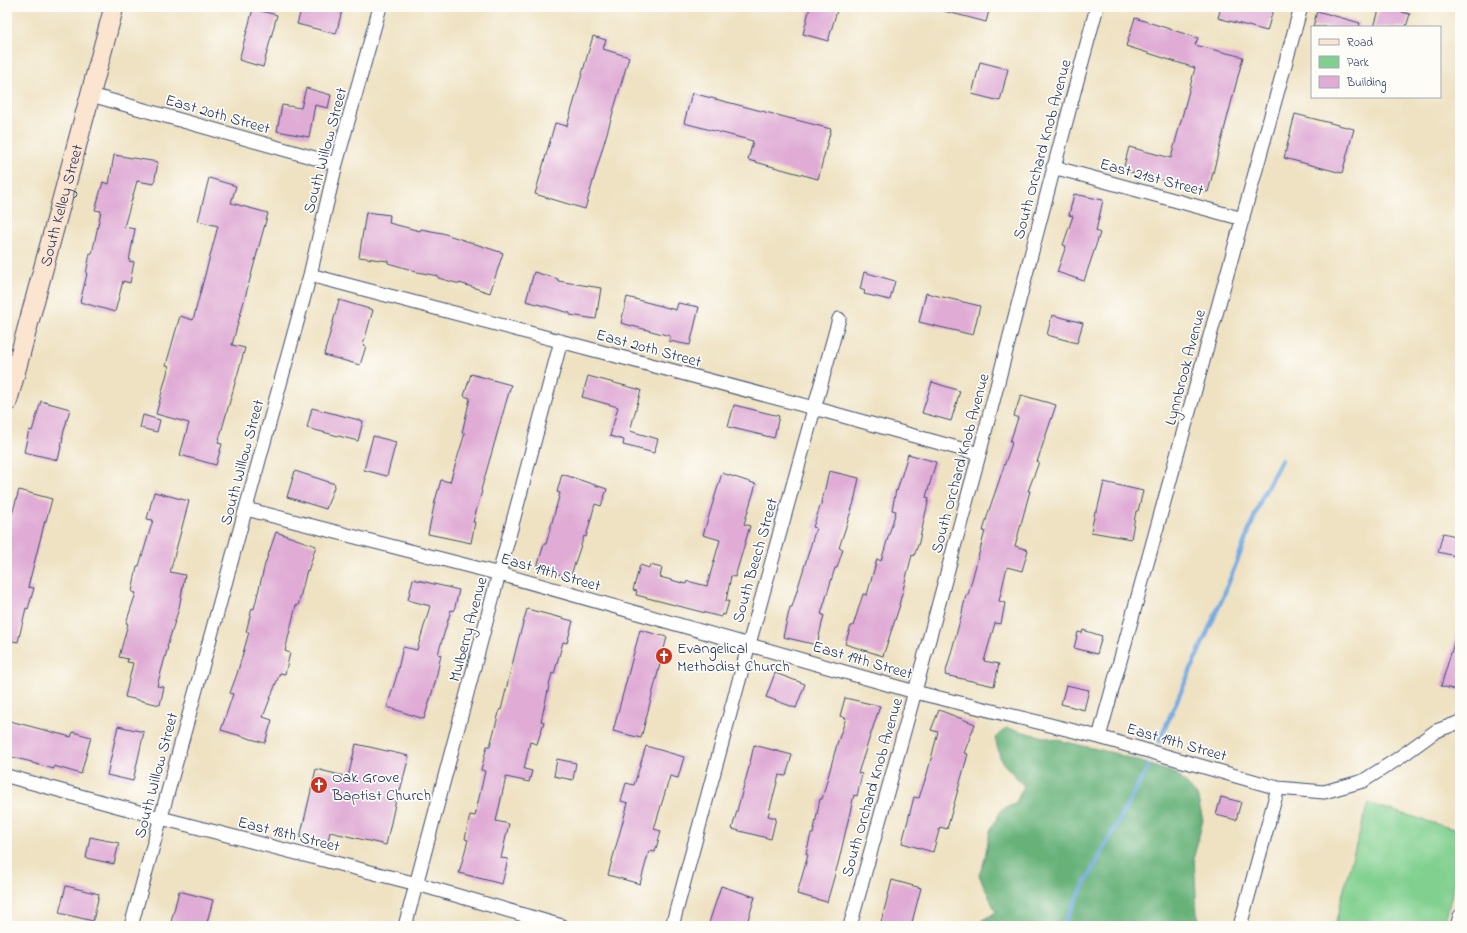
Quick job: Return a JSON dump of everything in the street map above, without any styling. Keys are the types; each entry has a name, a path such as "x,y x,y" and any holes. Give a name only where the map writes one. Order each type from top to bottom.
{"main road":[{"name":"South Kelley Street","path":"7,403 114,7"}],"street":[{"name":"South Willow Street","path":"131,926 310,275 336,164 380,7"},
{"name":"South Orchard Knob Avenue","path":"850,926 979,454 1053,167 1097,7"},
{"name":"Lynnbrook Avenue","path":"1099,737 1302,7"},
{"name":"East 20th Street","path":"91,95 336,164"},
{"name":"East 21st Street","path":"1053,167 1243,219"},
{"name":"East 20th Street","path":"310,275 814,408 979,454"},
{"name":"South Beech Street","path":"672,926 839,319"},
{"name":"Mulberry Avenue","path":"406,926 561,341"},
{"name":"East 19th Street","path":"246,509 500,574 915,692 1099,737 1278,788 1324,792 1363,781 1396,760 1436,731 1460,722"},
{"name":"East 18th Street","path":"7,776 161,818 417,884 562,926"},
{"path":"1240,926 1278,788"},
{"path":"1457,926 1460,916"}],"green space":[{"path":"1006,728 1114,753 1177,774 1197,795 1203,820 1194,856 1197,914 1203,926 974,926 996,912 979,875 984,862 990,831 1002,809 1015,804 1024,786 1001,761 995,738"},
{"path":"1368,803 1460,831 1460,862 1444,926 1335,926 1346,880"}],"building":[{"path":"302,7 328,7 342,11 336,34 297,24"},
{"path":"810,7 838,7 828,41 803,34"},
{"path":"945,7 990,7 986,22 944,11"},
{"path":"1221,7 1274,7 1267,31 1218,18"},
{"path":"1380,7 1410,14 1406,26 1374,26"},
{"path":"253,9 277,15 263,67 239,60"},
{"path":"1317,11 1360,23 1359,26 1313,26"},
{"path":"1135,18 1198,38 1195,45 1243,57 1208,192 1123,170 1129,147 1171,158 1195,68 1126,46"},
{"path":"593,36 606,40 603,49 629,57 585,209 535,194 555,123 567,126"},
{"path":"980,62 1008,69 1000,101 972,94"},
{"path":"306,88 331,95 328,108 315,105 309,137 277,131 282,105 301,108"},
{"path":"692,93 831,129 818,179 748,160 753,141 684,123"},
{"path":"1295,114 1354,129 1342,173 1284,158"},
{"path":"114,155 158,162 154,184 137,181 124,227 135,229 129,261 134,262 130,283 123,281 115,312 80,302 87,274 90,253 92,254 101,211 95,210 103,182 109,184"},
{"path":"209,178 236,186 231,203 268,213 232,345 245,348 218,443 222,444 216,465 180,455 189,423 156,414 169,366 166,365 180,316 193,320 218,226 198,221"},
{"path":"1074,194 1103,200 1096,231 1100,233 1084,281 1057,272 1066,246 1063,245 1073,216 1069,215"},
{"path":"366,212 390,215 389,223 420,231 421,229 442,233 503,253 490,293 460,283 438,278 438,276 412,271 388,263 388,261 359,257"},
{"path":"534,272 558,279 558,281 601,288 596,319 570,315 570,313 526,301"},
{"path":"864,272 895,281 890,300 864,294 865,291 860,289"},
{"path":"926,293 980,306 973,335 919,322"},
{"path":"627,297 676,310 678,303 699,307 690,345 669,341 670,336 621,323"},
{"path":"339,300 373,310 363,345 366,346 360,365 324,355"},
{"path":"1052,315 1083,323 1077,343 1047,335"},
{"path":"471,374 511,385 481,490 482,491 473,522 475,522 471,543 428,534 441,480 450,482 465,433 462,433 470,398 464,396"},
{"path":"588,376 641,390 630,431 658,439 654,453 623,445 624,440 610,436 618,407 582,397"},
{"path":"932,382 960,391 951,421 922,413"},
{"path":"1021,395 1056,405 1037,462 1039,462 1028,491 1030,491 1015,546 1028,550 1022,571 1007,567 999,601 1005,603 1001,624 995,623 984,661 999,664 994,686 945,675 966,595 968,595 989,510 1012,443 1010,442 1018,418 1014,416"},
{"path":"41,401 70,409 58,460 24,452 29,430 32,431"},
{"path":"734,405 779,416 774,438 728,427"},
{"path":"312,408 363,421 358,441 307,428"},
{"path":"143,415 160,420 157,432 140,428"},
{"path":"373,436 396,442 387,476 364,470"},
{"path":"908,454 936,462 926,497 929,498 919,542 914,556 912,555 900,605 883,656 845,644 851,626 853,626 863,594 867,595 877,559 881,561 896,511 892,510 896,490 897,491"},
{"path":"295,471 335,484 326,509 287,497"},
{"path":"829,471 859,478 854,502 839,548 843,549 837,568 835,568 821,614 824,615 817,645 783,637 790,607 792,607 816,528 813,527 822,501"},
{"path":"722,473 756,484 744,524 750,526 735,577 731,576 726,601 729,601 725,615 722,614 721,617 636,595 637,591 633,590 640,565 649,568 650,565 662,568 660,577 686,584 687,581 707,586 720,540 703,535"},
{"path":"562,474 607,489 601,506 595,504 586,537 584,536 570,578 537,567 544,544 546,544 560,493 557,492"},
{"path":"1104,482 1143,491 1138,511 1136,511 1131,539 1091,532 1095,511 1097,511"},
{"path":"19,490 52,499 28,587 34,588 28,609 26,608 18,642 7,640 7,532"},
{"path":"154,492 189,501 170,572 185,575 179,608 157,686 164,687 160,705 125,697 133,663 127,662 128,659 119,657 128,624 126,623 136,593 132,592 137,566 139,566 153,520 147,519"},
{"path":"276,532 316,546 308,571 307,570 298,606 296,605 285,651 290,653 285,674 280,673 263,717 272,720 265,743 221,730 233,694 230,693 249,632 246,632 252,608 254,609 265,564"},
{"path":"1443,533 1460,537 1460,557 1438,552"},
{"path":"413,579 459,590 454,611 451,610 438,654 441,655 435,683 424,719 387,707 396,678 403,647 417,650 430,606 408,600"},
{"path":"527,609 573,621 567,643 563,642 554,674 552,673 541,721 544,722 537,744 530,742 524,769 532,771 529,782 506,777 496,821 509,824 501,858 508,859 502,884 459,873 468,840 465,839 470,815 475,816 485,771 481,770 487,746 490,746 500,709 501,710"},
{"path":"640,630 667,637 641,738 613,731"},
{"path":"1083,630 1102,636 1097,654 1074,648 1078,632 1082,633"},
{"path":"1457,633 1460,634 1460,691 1441,686"},
{"path":"775,673 805,684 796,708 766,697"},
{"path":"1066,685 1089,690 1084,710 1061,704"},
{"path":"845,698 880,706 858,773 862,774 857,796 854,795 839,860 827,902 797,894 808,855 806,854 811,834 813,834 820,799 822,799 837,744 846,718 840,716"},
{"path":"939,710 975,724 964,753 968,754 947,829 940,827 933,852 902,843 914,797 919,798 927,774 938,732 931,730"},
{"path":"10,721 71,737 73,732 91,737 81,774 54,766 54,769 7,756 7,732"},
{"path":"118,726 144,732 133,781 107,775"},
{"path":"356,744 409,756 400,791 398,791 386,845 330,832 327,845 300,838 316,769 348,777"},
{"path":"754,745 792,755 786,776 779,775 768,816 776,818 771,839 732,829"},
{"path":"646,746 684,757 678,778 670,776 654,829 661,831 655,852 649,851 640,884 608,875 628,803 621,801 626,783 634,785"},
{"path":"557,759 576,763 573,780 554,776"},
{"path":"1221,797 1241,802 1236,820 1216,815"},
{"path":"90,837 119,843 114,864 86,858"},
{"path":"892,880 921,888 911,926 880,926"},
{"path":"66,886 99,894 93,921 59,913"},
{"path":"721,886 755,897 746,926 708,926"},
{"path":"179,891 213,900 206,926 170,926"}],"waterway":[{"path":"1159,741 1223,597 1263,495 1281,460"},
{"path":"1062,926 1149,765"}],"place":[{"name":"Evangelical Methodist Church","path":"664,656"},
{"name":"Oak Grove Baptist Church","path":"319,785"}]}
